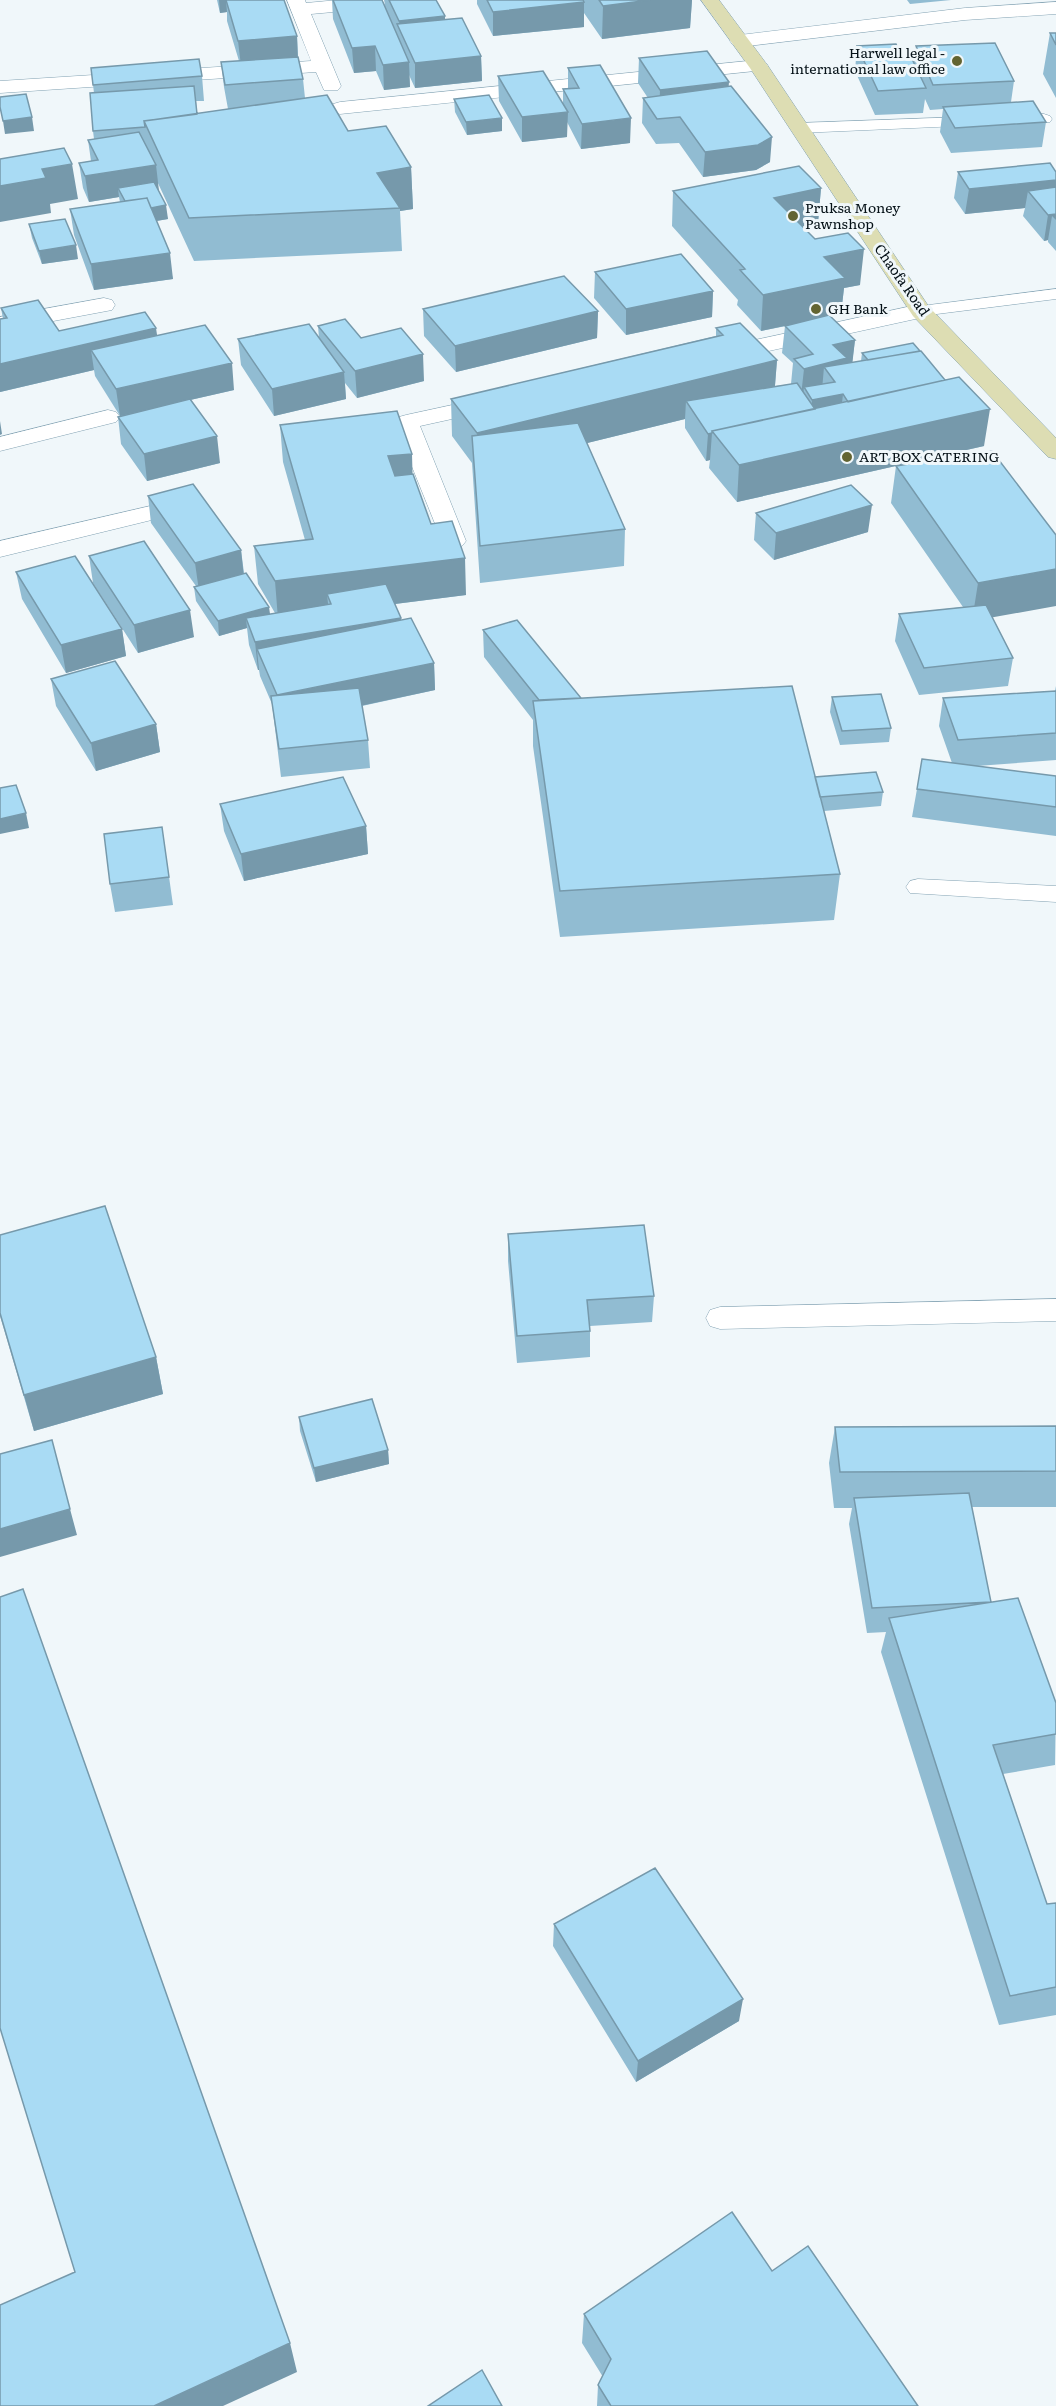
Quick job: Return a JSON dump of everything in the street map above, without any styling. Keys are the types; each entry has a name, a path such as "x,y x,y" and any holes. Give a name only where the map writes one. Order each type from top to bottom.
{"main road":[{"name":"Chaofa Road","path":"710,0 758,66 921,311 1056,452"}],"street":[{"path":"349,127 298,5 400,0"},
{"path":"740,41 965,14 1056,8"},
{"path":"0,87 322,66"},
{"path":"340,108 758,66"},
{"path":"0,324 104,305"},
{"path":"694,360 921,311"},
{"path":"341,440 406,422 510,400"},
{"path":"0,444 108,417"},
{"path":"406,422 453,541"},
{"path":"0,549 159,511"}],"lane":[{"path":"1036,102 1050,123"},
{"path":"799,128 1050,123"},
{"path":"921,311 1056,294"},
{"path":"918,887 1056,894"},
{"path":"720,1318 1056,1310"}],"building":[{"path":"226,0 284,0 297,36 238,41"},
{"path":"333,0 382,0 409,62 383,65 375,46 352,48"},
{"path":"389,0 436,0 445,16 399,21"},
{"path":"487,0 583,0 584,2 493,12"},
{"path":"599,0 650,0 603,6"},
{"path":"462,18 481,56 415,63 397,24"},
{"path":"1050,33 1056,33 1056,45"},
{"path":"995,43 1014,81 933,85 916,46"},
{"path":"896,44 902,57 911,57 926,88 878,91 857,46"},
{"path":"707,51 729,82 660,90 639,58"},
{"path":"298,57 303,79 225,85 221,62"},
{"path":"199,59 202,76 93,85 91,68"},
{"path":"600,65 631,118 582,124 563,89 579,88 568,68"},
{"path":"543,71 568,112 522,117 498,76"},
{"path":"194,86 197,114 144,121 145,127 93,131 90,93"},
{"path":"731,86 772,137 758,145 705,152 680,117 657,119 643,98"},
{"path":"26,94 32,117 3,121 0,97"},
{"path":"327,95 348,131 386,126 411,167 377,173 400,208 189,218 144,121"},
{"path":"489,95 502,118 466,122 454,99"},
{"path":"1033,101 1046,122 955,128 943,107"},
{"path":"139,132 156,165 85,176 79,163 98,160 88,140"},
{"path":"64,148 72,164 42,169 46,178 0,186 0,159"},
{"path":"1050,163 1056,172 1056,180 969,189 958,172"},
{"path":"799,166 821,188 774,198 815,239 848,233 864,249 824,257 845,278 763,295 740,270 745,269 673,191"},
{"path":"154,182 166,205 151,208 147,198 125,201 118,188"},
{"path":"1056,187 1056,214 1048,215 1028,191"},
{"path":"147,198 170,253 91,264 70,209"},
{"path":"65,219 76,245 39,251 29,224"},
{"path":"681,254 713,291 626,309 595,272"},
{"path":"564,276 598,311 455,346 423,309"},
{"path":"38,300 59,331 145,312 156,328 0,364 0,319 7,318 1,308"},
{"path":"829,315 855,340 833,345 847,358 804,369 794,359 813,354 785,326"},
{"path":"345,319 361,338 401,328 423,354 355,371 318,326"},
{"path":"740,323 777,360 477,433 451,399 723,335 716,328"},
{"path":"309,324 344,372 272,389 238,339"},
{"path":"205,325 232,363 116,389 91,350"},
{"path":"913,343 920,351 868,360 862,353"},
{"path":"921,351 945,380 848,402 843,394 812,400 804,387 835,382 824,367"},
{"path":"959,377 990,409 739,465 712,431"},
{"path":"797,383 815,409 712,431 708,434 686,401"},
{"path":"190,399 217,436 144,454 118,417"},
{"path":"397,411 412,454 388,456 395,476 413,474 431,524 452,521 465,558 275,581 254,546 313,539 280,425"},
{"path":"578,423 625,529 480,546 472,436"},
{"path":"992,451 1056,535 1056,569 978,583 896,466"},
{"path":"193,484 241,550 195,563 148,496"},
{"path":"851,485 872,505 776,533 756,513"},
{"path":"144,541 190,610 134,625 89,556"},
{"path":"75,556 122,629 61,645 16,572"},
{"path":"246,573 269,607 218,621 194,587"},
{"path":"386,584 401,618 255,642 246,618 331,604 327,594"},
{"path":"986,605 1013,658 924,668 899,614"},
{"path":"411,618 434,663 277,695 257,649"},
{"path":"517,620 581,698 539,700 483,630"},
{"path":"115,661 156,724 91,743 51,679"},
{"path":"792,686 840,874 560,891 533,701"},
{"path":"359,688 368,740 279,749 271,696"},
{"path":"1056,691 1056,733 958,740 943,698"},
{"path":"881,694 891,728 842,731 832,697"},
{"path":"922,759 1056,776 1056,807 917,789"},
{"path":"876,772 883,792 820,797 815,777"},
{"path":"343,777 366,826 241,854 220,804"},
{"path":"16,785 26,813 0,819 0,788"},
{"path":"162,827 169,877 110,884 104,834"},
{"path":"105,1206 156,1357 24,1395 0,1313 0,1235"},
{"path":"644,1225 654,1296 587,1300 590,1331 517,1336 508,1234"},
{"path":"372,1399 388,1450 314,1468 299,1417"},
{"path":"1056,1426 1056,1471 840,1472 835,1427"},
{"path":"52,1440 70,1509 0,1529 0,1454"},
{"path":"969,1493 991,1602 872,1608 854,1498"},
{"path":"23,1589 290,2343 154,2406 0,2406 0,2305 75,2272 0,2028 0,1597"},
{"path":"1018,1598 1056,1703 1056,1734 993,1745 1047,1904 1056,1903 1056,1987 1010,1996 889,1618"},
{"path":"655,1868 743,1999 638,2061 554,1924"},
{"path":"732,2212 772,2271 808,2246 918,2406 611,2406 598,2385 611,2359 584,2314"},
{"path":"482,2370 502,2406 428,2406"}],"place":[{"name":"Harwell legal - international law office","path":"957,61"},
{"name":"Pruksa Money Pawnshop","path":"793,216"},
{"name":"GH Bank","path":"816,309"},
{"name":"ART BOX CATERING","path":"847,457"}]}
